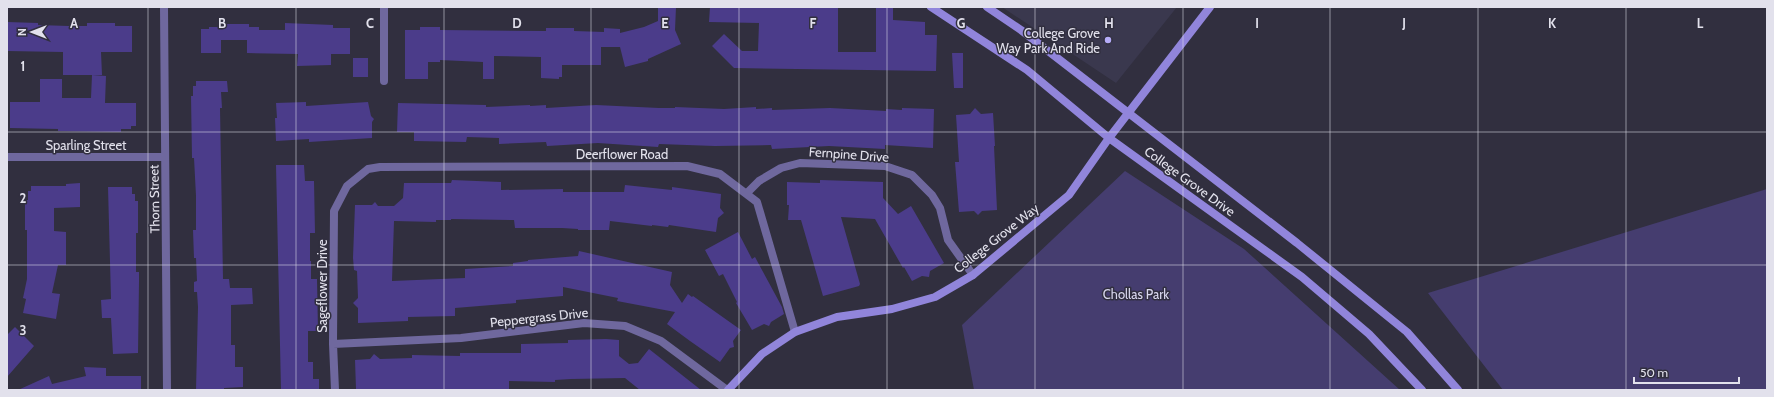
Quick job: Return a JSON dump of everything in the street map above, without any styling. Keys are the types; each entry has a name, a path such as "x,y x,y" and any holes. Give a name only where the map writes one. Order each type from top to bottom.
{"main road":[{"name":"College Grove Drive","path":"931,7 1027,70 1109,138 1302,277 1369,334 1422,390"},
{"name":"College Grove Drive","path":"987,7 1021,30 1297,243 1407,332 1458,390"},
{"name":"College Grove Way","path":"728,390 762,354 795,332 837,317 892,309 935,297 972,275 1069,195 1109,138 1210,7"}],"street":[{"name":"Thorn Street","path":"164,7 167,390"},
{"path":"384,7 384,81"},
{"name":"Sparling Street","path":"7,157 165,157"},
{"name":"Fernpine Drive","path":"747,193 759,181 781,168 800,163 885,166 912,175 932,195 940,208 948,240 972,275"},
{"name":"Deerflower Road","path":"348,186 368,169 380,167 687,166 720,174 757,202 795,332"},
{"name":"Sageflower Drive","path":"335,390 333,344 334,211 348,186"},
{"name":"Peppergrass Drive","path":"333,344 461,338 584,323 625,326 661,341 728,390"}],"shaded area":[{"name":"College Grove Way Park And Ride","path":"1002,7 1177,7 1116,83"}],"green space":[{"name":"Chollas Park","path":"1125,171 1244,249 1400,390 974,390 962,325"},
{"path":"1767,189 1767,390 1503,390 1428,293"}],"building":[{"path":"658,7 676,7 675,30 681,44 648,59 648,61 625,67 620,47 601,47 601,65 562,65 562,77 559,77 559,79 541,78 541,57 494,56 494,79 483,79 483,62 440,60 440,62 428,62 428,79 405,79 405,30 420,30 420,27 440,27 440,30 546,31 546,28 574,28 574,31 604,32 604,28 620,29 620,33 644,27 658,21"},
{"path":"710,7 838,8 838,52 876,52 876,7 893,7 893,20 925,22 925,35 937,35 936,71 734,68 712,46 724,34 742,51 758,51 759,23 709,22"},
{"path":"7,22 69,26 87,26 87,23 115,23 115,26 132,26 132,52 101,52 102,75 63,75 63,52 7,51"},
{"path":"285,23 333,25 333,28 350,28 350,54 331,54 331,65 297,66 298,54 247,53 247,40 221,40 221,53 201,53 201,29 219,27 219,24 249,24 249,27 259,27 259,30 285,30"},
{"path":"952,53 963,53 963,88 954,88"},
{"path":"353,58 368,58 368,77 353,77"},
{"path":"92,75 106,76 105,103 136,103 136,126 131,126 131,129 121,129 121,132 58,131 58,129 10,128 10,102 40,102 40,79 62,79 62,98 91,98"},
{"path":"196,81 227,81 228,92 221,92 222,108 220,108 223,279 229,279 230,288 252,288 253,304 231,305 231,345 235,345 235,367 243,367 243,387 224,388 224,390 196,390 198,307 197,292 194,292 194,282 197,281 193,230 196,230 196,196 194,158 192,158 191,96 193,96 193,86 196,86"},
{"path":"306,102 306,106 368,102 371,116 374,119 372,122 372,138 309,142 309,139 276,141 276,103"},
{"path":"398,103 486,105 486,107 546,105 546,108 596,105 724,109 756,107 756,109 772,108 772,110 830,108 886,111 886,109 902,110 902,108 934,109 933,148 885,145 885,149 829,146 772,149 771,145 715,146 659,144 658,147 598,143 547,146 546,142 499,144 499,138 467,137 466,142 414,141 414,132 397,132"},
{"path":"975,108 981,114 993,113 997,210 982,211 978,215 974,211 959,212 955,162 959,162 956,115 970,114"},
{"path":"276,165 304,165 305,181 314,181 315,233 310,233 310,261 311,279 317,279 318,331 308,331 308,362 313,362 313,379 319,379 319,390 281,390"},
{"path":"452,180 501,182 501,190 563,189 563,192 624,192 625,185 672,190 672,187 721,194 720,208 724,213 718,218 716,232 669,225 668,227 652,226 610,221 609,230 578,230 562,228 515,228 514,220 451,219 436,220 436,222 394,221 392,281 465,278 465,269 513,266 513,263 528,260 578,256 579,251 672,272 670,285 682,303 688,294 692,297 693,296 741,330 733,341 734,347 730,348 720,362 667,324 675,312 617,301 618,298 563,287 563,296 516,300 516,303 455,308 455,316 408,317 408,321 358,323 358,308 353,303 358,298 357,271 354,270 353,258 355,205 372,205 375,202 378,206 394,206 403,198 404,183 451,183"},
{"path":"820,180 883,182 883,198 898,214 911,206 944,263 930,271 929,277 922,276 912,281 875,219 841,217 860,284 859,286 823,296 801,220 788,220 789,205 787,205 787,182 820,183"},
{"path":"80,183 80,207 54,208 54,231 66,232 66,265 58,265 52,293 60,294 56,319 23,313 26,299 23,298 27,279 27,230 25,230 25,200 28,200 28,191 31,191 31,186 66,186 66,184"},
{"path":"108,187 132,187 132,194 135,194 135,201 138,201 136,272 139,272 138,353 113,354 111,318 102,318 101,300 111,299"},
{"path":"738,232 752,259 755,257 782,307 784,314 771,322 769,326 764,324 752,330 736,303 737,302 723,274 719,276 705,250"},
{"path":"15,327 34,346 7,377 7,335"},
{"path":"568,340 619,340 619,356 629,364 638,363 649,349 701,390 640,390 625,378 571,379 555,380 555,382 509,381 509,390 356,389 355,360 370,359 374,354 380,359 412,358 412,355 460,356 460,353 521,353 521,344 568,343"},
{"path":"84,367 106,368 106,376 141,376 141,390 18,390 49,376 52,384 86,376"}],"place":[{"name":"College Grove Way Park And Ride","path":"1108,40"}]}
